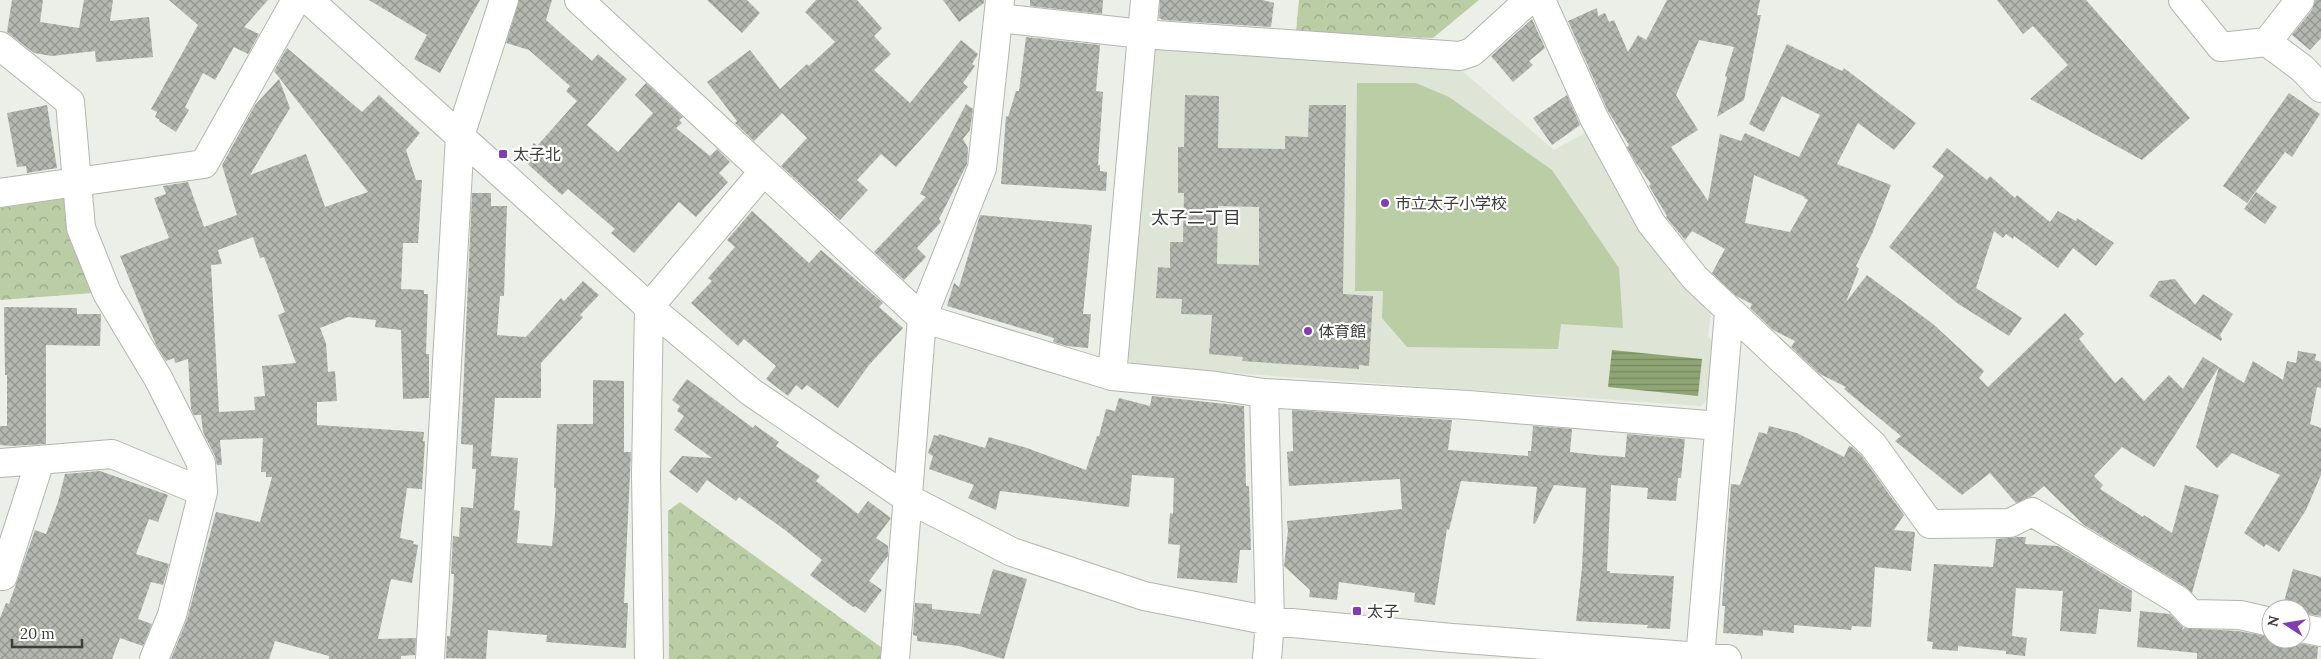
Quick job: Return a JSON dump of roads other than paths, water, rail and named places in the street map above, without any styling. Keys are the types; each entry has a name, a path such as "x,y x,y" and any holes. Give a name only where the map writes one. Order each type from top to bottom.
{"street":[{"path":"0,193 204,164 296,0"},
{"path":"309,0 649,307 751,392 907,498 1012,552 1144,596 1270,621 1452,638 1727,659"},
{"path":"430,659 460,136 504,0"},
{"path":"578,0 922,318 1112,376 1216,386 1264,393 1468,405 1719,426"},
{"path":"1112,376 1145,0"},
{"path":"895,659 922,318 982,168 999,9 1142,34 1460,56 1472,52 1529,0"},
{"path":"1541,0 1594,118 1651,223 1694,278 1873,445 1930,524 2010,523 2032,512 2178,600 2191,614 2240,615 2261,620"},
{"path":"2183,0 2221,47 2267,42 2303,69 2321,88"},
{"path":"2267,42 2300,0"},
{"path":"0,46 70,102 81,228 107,293 158,378 201,463 203,492 172,615 154,659"},
{"path":"649,659 646,475 649,307 763,172"},
{"path":"1700,658 1729,312"},
{"path":"1264,393 1270,621 1267,659"},
{"path":"0,463 112,454 203,492"},
{"path":"3,576 40,461"}],"place":[{"name":"太子北","path":"503,154"},
{"name":"市立太子小学校","path":"1385,203"},
{"name":"体育館","path":"1308,331"},
{"name":"太子","path":"1357,611"}],"district":[{"name":"太子二丁目","path":"1196,217"}]}
